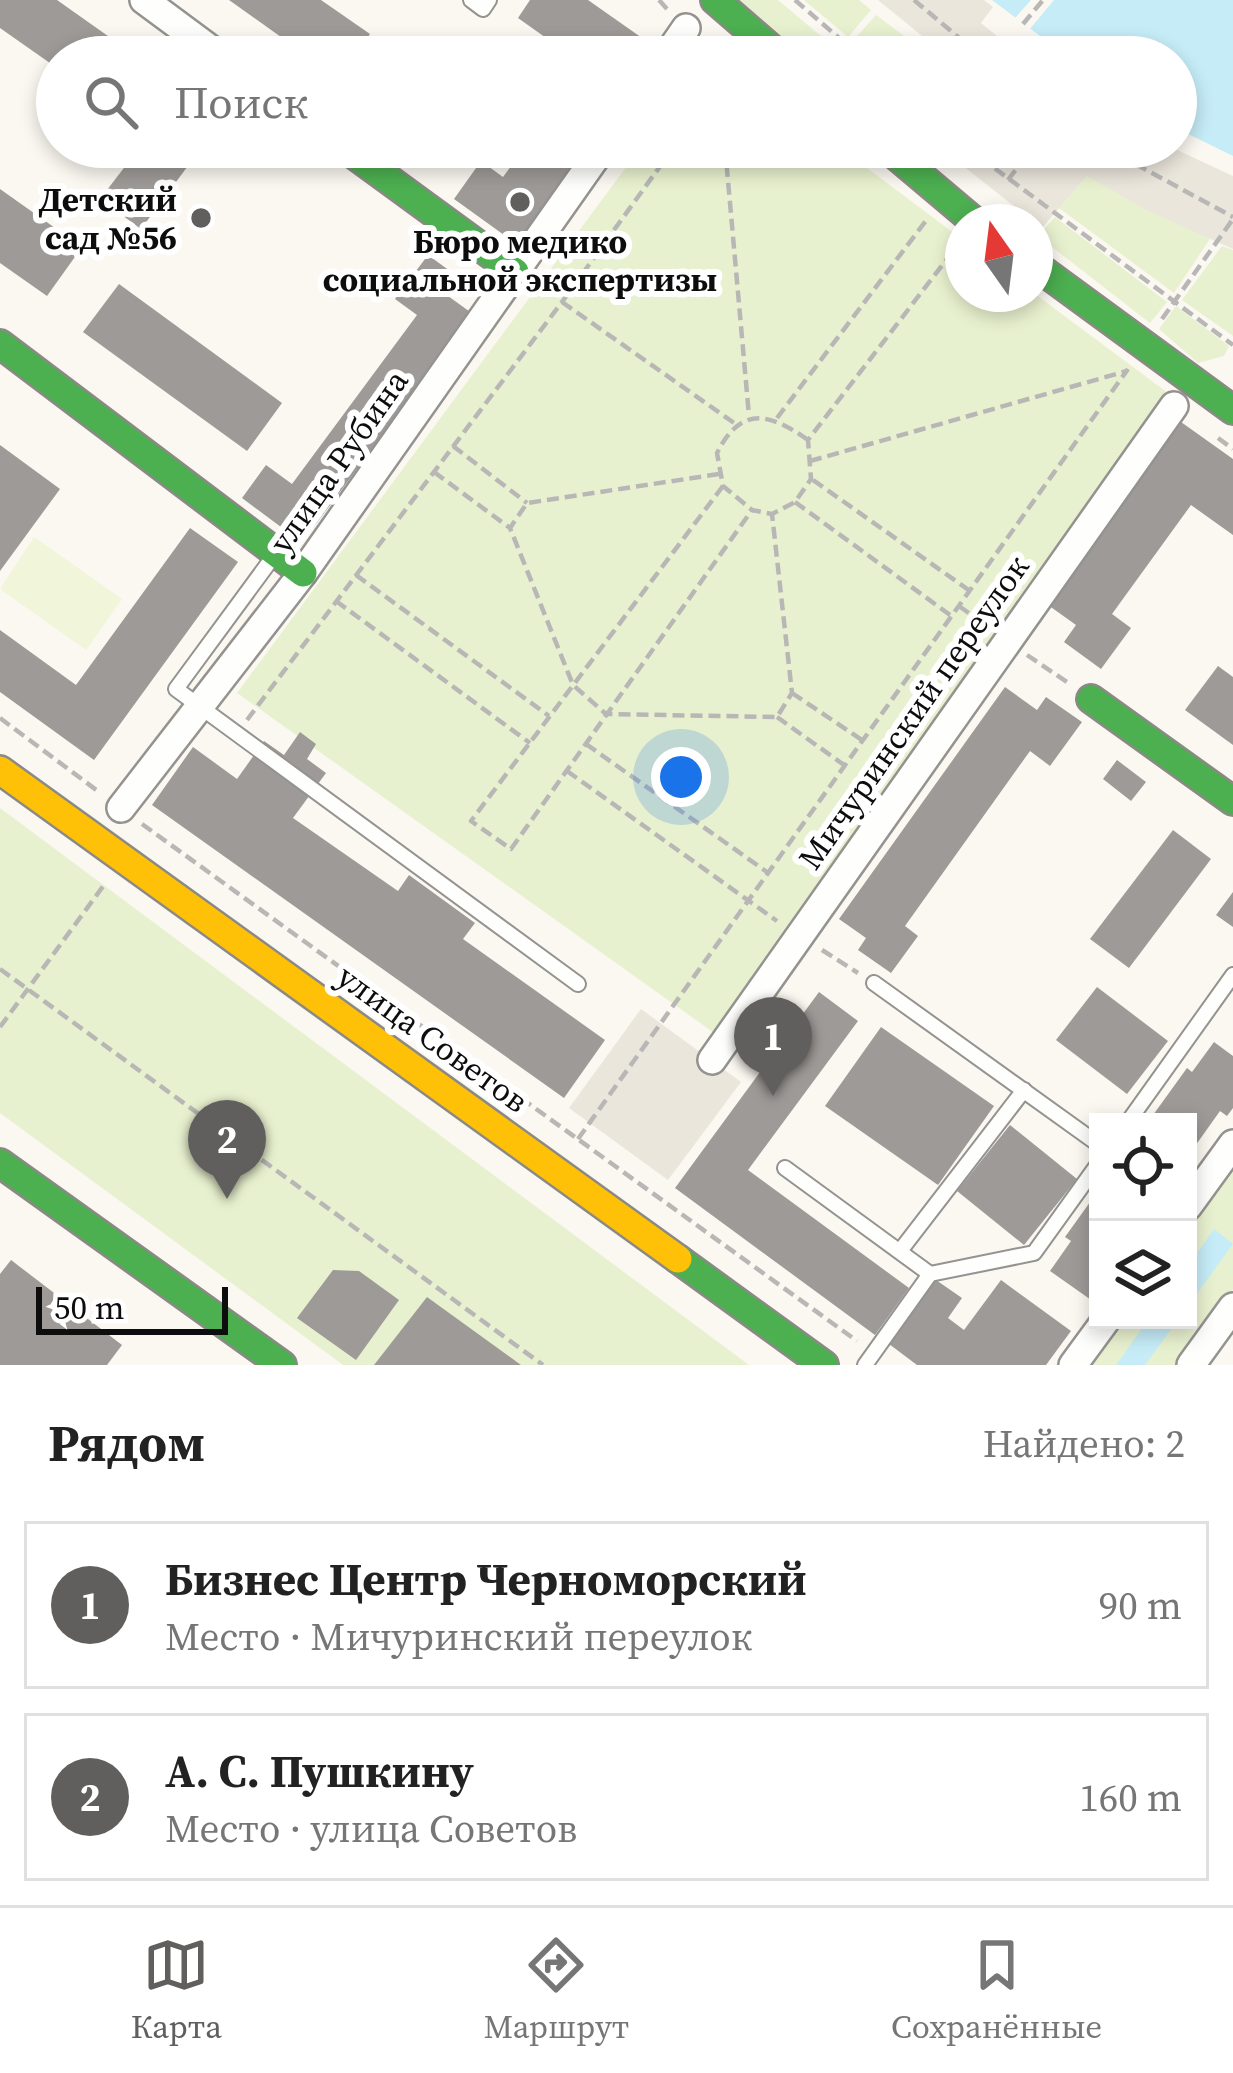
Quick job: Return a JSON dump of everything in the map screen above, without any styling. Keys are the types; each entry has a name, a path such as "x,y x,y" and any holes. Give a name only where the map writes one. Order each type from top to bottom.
{"street":[{"path":"144,0 193,36"},
{"path":"715,0 757,36"},
{"path":"680,36 686,28"},
{"path":"373,168 515,272"},
{"name":"улица Рубина","path":"121,808 303,573 588,168"},
{"path":"906,168 945,209"},
{"path":"1053,278 1233,410"},
{"path":"0,344 303,573"},
{"name":"Мичуринский переулок","path":"712,1060 1174,406"},
{"path":"1091,699 1233,801"},
{"name":"улица Советов","path":"0,770 824,1365"},
{"path":"1197,1194 1233,1144"},
{"path":"0,1163 282,1365"},
{"path":"1191,1365 1233,1307"},
{"path":"1073,1365 1099,1329"}],"lane":[{"path":"471,0 483,9 489,0"},
{"path":"276,553 176,688 578,983"},
{"path":"1134,1113 1233,975"},
{"path":"874,983 1089,1137"},
{"path":"900,1251 1024,1090"},
{"path":"785,1168 930,1274"},
{"path":"869,1359 930,1274 1034,1253 1089,1177"}],"path":[{"path":"795,0 837,36"},
{"path":"914,0 957,36"},
{"path":"1023,24 1043,0"},
{"path":"237,733 659,168"},
{"path":"727,168 749,418"},
{"path":"993,168 1233,345"},
{"path":"1008,180 1017,168"},
{"path":"1142,168 1233,218 1144,343"},
{"path":"777,418 928,218"},
{"path":"808,440 777,418 749,418 737,425 716,453 723,486 752,510 772,514 795,502 812,479 808,440 945,261"},
{"path":"562,302 737,425"},
{"path":"1113,358 1130,371"},
{"path":"810,461 1130,371"},
{"path":"578,1139 1130,371"},
{"path":"453,446 527,503 719,473"},
{"path":"434,472 510,528 573,685 606,714 777,717 844,765"},
{"path":"812,479 970,591"},
{"path":"723,486 471,821 511,849 752,510"},
{"path":"795,502 951,616"},
{"path":"510,528 527,503"},
{"path":"772,514 792,693 777,717"},
{"path":"356,575 549,716"},
{"path":"336,602 530,742"},
{"path":"792,693 862,740"},
{"path":"0,718 578,1139 869,1359"},
{"path":"586,743 767,872"},
{"path":"568,771 746,901"},
{"path":"0,1027 123,859"},
{"path":"0,970 543,1365"}],"green space":[{"path":"736,0 778,0 821,36 780,36"},
{"path":"804,0 859,0 871,10 847,36"},
{"path":"876,15 904,36 857,36"},
{"path":"625,168 867,168 945,226 945,312 1053,312 1053,307 1172,396 717,1035 237,693"},
{"path":"1087,176 1210,239 1174,293 1059,208"},
{"path":"1053,219 1167,302 1150,323 1053,248"},
{"path":"1222,246 1233,250 1233,336 1182,300"},
{"path":"1176,306 1229,346 1224,356 1198,363 1159,329"},
{"path":"34,537 122,599 86,650 0,589"},
{"path":"0,808 749,1365 343,1365 0,1113"},
{"path":"1233,1154 1233,1289 1179,1365 1079,1365 1105,1329 1197,1329 1197,1204"}],"shaded area":[{"path":"878,0 984,0 993,7 981,23 997,36 922,36"},
{"path":"1197,159 1233,176 1233,249 1148,211 1087,176 1053,215 1053,204 1011,204 966,168 1197,168"},
{"path":"641,1009 741,1082 668,1180 569,1108"}],"water":[{"path":"992,0 1233,0 1233,156 1197,138 1197,36 1040,36"},
{"path":"1214,1229 1233,1244 1197,1294 1197,1253"},
{"path":"1142,1329 1171,1329 1145,1365 1116,1365"}],"pier":[{"path":"1031,0 1054,0 1029,30 1015,18"}],"building":[{"path":"0,0 57,0 108,36 36,36 36,53 0,28"},
{"path":"229,0 321,0 370,34 369,36 280,36"},
{"path":"530,0 588,0 639,36 543,36 518,18"},
{"path":"124,168 186,168 141,229 100,199"},
{"path":"476,168 491,168 503,177 510,168 579,168 522,248 454,199"},
{"path":"0,189 82,247 47,296 0,263"},
{"path":"428,255 461,279 448,296 473,314 313,528 292,512 281,527 242,498 266,465 292,484 417,315 395,299"},
{"path":"119,284 282,403 247,451 83,332"},
{"path":"1181,422 1233,459 1233,535 1191,505 1112,614 1131,628 1101,669 1064,642 1076,625 1048,605"},
{"path":"0,445 60,489 0,571"},
{"path":"190,528 238,562 94,760 0,692 0,630 76,685"},
{"path":"1218,666 1233,677 1233,745 1185,710"},
{"path":"1005,687 1037,710 1046,697 1082,722 1050,766 1030,751 905,926 918,936 891,973 858,950 866,938 839,919"},
{"path":"300,732 316,744 307,759 326,773 293,818 398,891 409,875 475,923 463,939 605,1040 564,1098 152,805 193,747 237,779 264,741 284,755"},
{"path":"1117,760 1146,782 1131,801 1103,779"},
{"path":"1173,830 1211,859 1129,968 1090,939"},
{"path":"1233,892 1233,927 1216,915"},
{"path":"1097,987 1168,1041 1127,1094 1056,1040"},
{"path":"819,992 858,1021 748,1170 909,1288 875,1335 675,1188"},
{"path":"881,1027 994,1106 938,1185 825,1106"},
{"path":"1214,1042 1233,1056 1233,1108 1227,1116 1220,1111 1197,1143 1197,1113 1154,1113 1187,1068 1192,1072"},
{"path":"1010,1125 1077,1179 1024,1245 957,1191"},
{"path":"1089,1204 1089,1298 1050,1271 1071,1241 1065,1237"},
{"path":"11,1260 122,1345 107,1365 0,1365 0,1274"},
{"path":"333,1270 359,1271 399,1300 356,1360 297,1318"},
{"path":"936,1280 962,1298 948,1318 964,1330 1001,1280 1071,1331 1046,1365 917,1365 889,1344"},
{"path":"427,1297 521,1365 374,1365"}],"traffic: fast":[{"path":"715,0 757,36"},
{"path":"373,168 515,272"},
{"path":"911,168 954,204"},
{"path":"1053,278 1233,410"},
{"path":"0,344 303,573"},
{"path":"1091,699 1233,801"},
{"path":"0,1163 282,1365"},
{"path":"678,1259 824,1365"}],"traffic: slow":[{"path":"0,770 678,1259"}],"place":[{"name":"Бюро медико социальной экспертизы","path":"520,202"},
{"name":"Детский сад №56","path":"201,218"},
{"name":"Бизнес Центр Черноморский","path":"773,1096"},
{"name":"А. С. Пушкину","path":"227,1199"}]}
